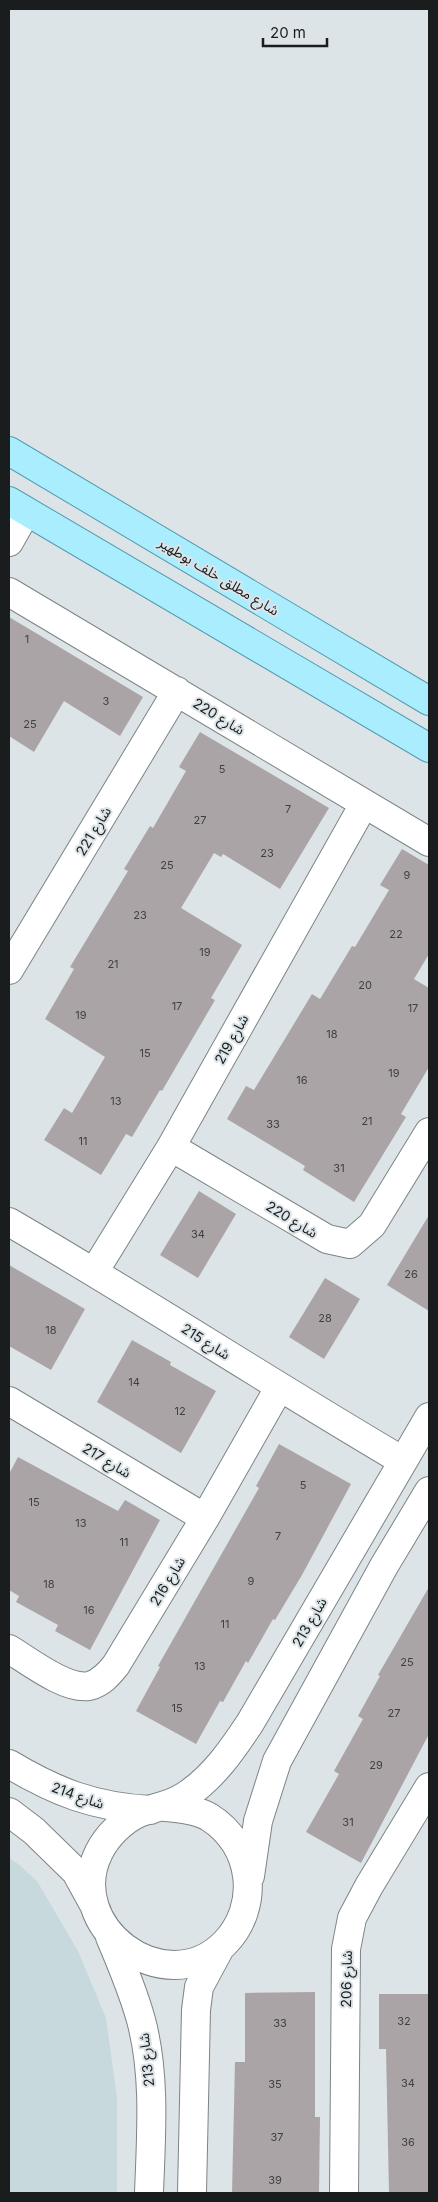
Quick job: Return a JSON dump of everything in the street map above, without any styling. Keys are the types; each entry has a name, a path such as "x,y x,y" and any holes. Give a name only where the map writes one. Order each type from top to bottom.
{"main road":[{"name":"شارع مطلق خلف بوطهير","path":"9,451 429,701"},
{"path":"17,506 429,748"}],"street":[{"path":"9,542 17,506"},
{"name":"شارع 220","path":"9,592 429,842"},
{"name":"شارع 221","path":"9,970 177,691"},
{"name":"شارع 219","path":"94,1272 171,1146 364,804"},
{"name":"شارع 220","path":"171,1146 327,1240 350,1244 372,1225 429,1132"},
{"name":"شارع 215","path":"9,1222 94,1272 279,1388 403,1461"},
{"name":"شارع 216","path":"9,1649 76,1687 90,1686 103,1679 116,1665 205,1518 279,1388"},
{"name":"شارع 217","path":"9,1401 205,1518"},
{"name":"شارع 213","path":"158,1809 185,1797 201,1784 219,1767 233,1748 250,1723 429,1417"},
{"path":"9,1812 34,1831 76,1872 108,1934 129,1952 154,1963 168,1964 196,1961 220,1948 232,1936 245,1912 258,1821 277,1761 384,1566 429,1491"},
{"name":"شارع 214","path":"9,1764 73,1797 118,1808 158,1809"},
{"name":"شارع 206","path":"344,2193 346,1949 352,1918 369,1886 429,1787"},
{"path":"95,1907 92,1880 99,1853 116,1829 138,1814 158,1809 182,1808 208,1817 230,1834 244,1858 249,1885"},
{"name":"شارع 213","path":"108,1934 130,1984 141,2022 148,2057 152,2132 149,2193"},
{"path":"192,2193 196,2010 199,1987 220,1948"},
{"path":"152,2132 170,2133 176,2140 182,2193"}],"shaded area":[{"path":"9,1858 37,1881 78,1951 106,2018 117,2098 117,2193 9,2193"}],"building":[{"path":"9,617 143,697 120,736 64,701 34,752 9,736"},
{"path":"200,732 329,808 280,889 223,854 221,857 214,853 181,908 242,945 211,998 215,1000 162,1091 160,1090 132,1137 126,1134 101,1175 44,1140 64,1108 72,1113 105,1057 45,1019 74,969 70,967 128,871 124,869 150,826 153,828 186,771 179,767"},
{"path":"402,849 429,865 429,954 414,979 429,988 429,1067 401,1114 406,1117 354,1202 303,1170 305,1166 227,1119 246,1086 254,1090 312,994 320,999 352,946 355,947 389,890 380,885"},
{"path":"199,1191 236,1214 198,1278 160,1255"},
{"path":"429,1215 429,1311 387,1285"},
{"path":"9,1265 85,1309 51,1370 9,1346"},
{"path":"325,1278 360,1299 324,1359 289,1337"},
{"path":"132,1340 171,1362 170,1365 216,1391 181,1453 97,1402"},
{"path":"279,1444 351,1484 302,1575 275,1620 273,1619 248,1663 246,1661 223,1702 220,1701 196,1744 136,1711 160,1667 158,1666 259,1488 256,1486"},
{"path":"18,1457 118,1511 125,1500 160,1520 90,1650 55,1631 58,1625 16,1602 19,1596 9,1590 9,1474"},
{"path":"429,1587 429,1734 361,1863 306,1832 339,1774 334,1771 363,1719 358,1716 380,1676 378,1675"},
{"path":"315,1992 315,2117 320,2117 319,2193 232,2193 235,2062 245,2062 245,1993"},
{"path":"379,1994 429,1994 429,2193 389,2193 386,2049 379,2049"}]}
